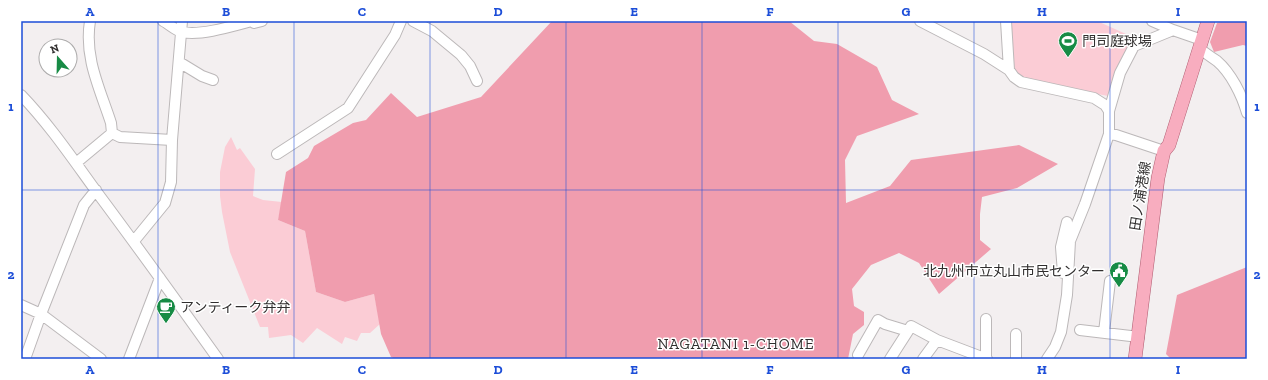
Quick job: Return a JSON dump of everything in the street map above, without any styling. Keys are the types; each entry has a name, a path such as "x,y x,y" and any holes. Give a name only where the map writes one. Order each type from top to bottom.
{"main road":[{"name":"田ノ浦港線","path":"1135,359 1158,178 1164,151 1169,145 1208,21"}],"street":[{"path":"90,21 88,32 89,52 92,66 111,124 112,133"},
{"path":"163,21 182,32 214,31 252,21 254,23 262,21"},
{"path":"134,241 165,203 171,182 172,140 182,21"},
{"path":"277,154 348,108 395,35 401,21"},
{"path":"413,21 432,31 461,55 470,66 478,81"},
{"path":"920,21 978,50 1009,70 1014,77 1021,82 1094,98 1105,104 1110,111"},
{"path":"1006,21 1009,70"},
{"path":"1152,21 1200,44 1229,75 1247,113"},
{"path":"1045,359 1055,347 1061,332 1067,295 1070,242 1085,204 1109,134 1110,111 1120,73 1134,46 1173,30"},
{"path":"179,62 202,76 213,80"},
{"path":"21,95 35,109 76,163 134,241 218,359"},
{"path":"112,133 120,137 172,140"},
{"path":"76,163 112,133"},
{"path":"1109,134 1164,151"},
{"path":"25,359 84,205 96,190"},
{"path":"1067,222 1061,246 1064,293 1067,295"},
{"path":"129,359 160,278"},
{"path":"1104,332 1110,281"},
{"path":"21,305 41,314 101,359"},
{"path":"890,359 911,326 936,340 986,359 986,319"},
{"path":"858,355 878,320 885,324 908,331"},
{"path":"1080,330 1139,337"},
{"path":"1016,334 1016,359"},
{"path":"923,359 936,340"}],"shaded area":[{"path":"552,21 789,21 814,41 837,44 877,67 892,100 919,114 857,136 845,160 846,203 890,186 911,160 1019,145 1058,164 1017,188 982,197 980,214 980,240 991,249 939,294 919,263 899,253 871,265 852,289 854,306 864,312 864,325 853,334 848,359 396,359 391,357 381,334 374,294 345,302 316,292 305,231 278,220 286,172 308,158 314,146 353,123 366,120 391,93 417,117 481,97"},
{"name":"門司庭球場","path":"1008,21 1097,21 1135,38 1108,96 1046,84 1020,77 1012,69"},
{"path":"1225,21 1247,21 1247,46 1243,45 1214,52 1210,42 1217,23"},
{"path":"231,137 237,150 240,148 255,169 253,196 263,200 282,202 278,220 305,231 316,292 345,302 374,294 380,324 370,333 361,333 357,341 345,337 342,344 317,328 303,343 291,335 269,338 268,327 260,327 230,252 222,212 220,172 225,147"},
{"path":"1247,267 1247,359 1171,359 1166,354 1177,295"}],"place":[{"name":"門司庭球場","path":"1068,58"},
{"name":"北九州市立丸山市民センター","path":"1119,288"},
{"name":"アンティーク弁弁","path":"166,324"}],"district":[{"name":"NAGATANI 1-CHOME","path":"736,344"}]}
